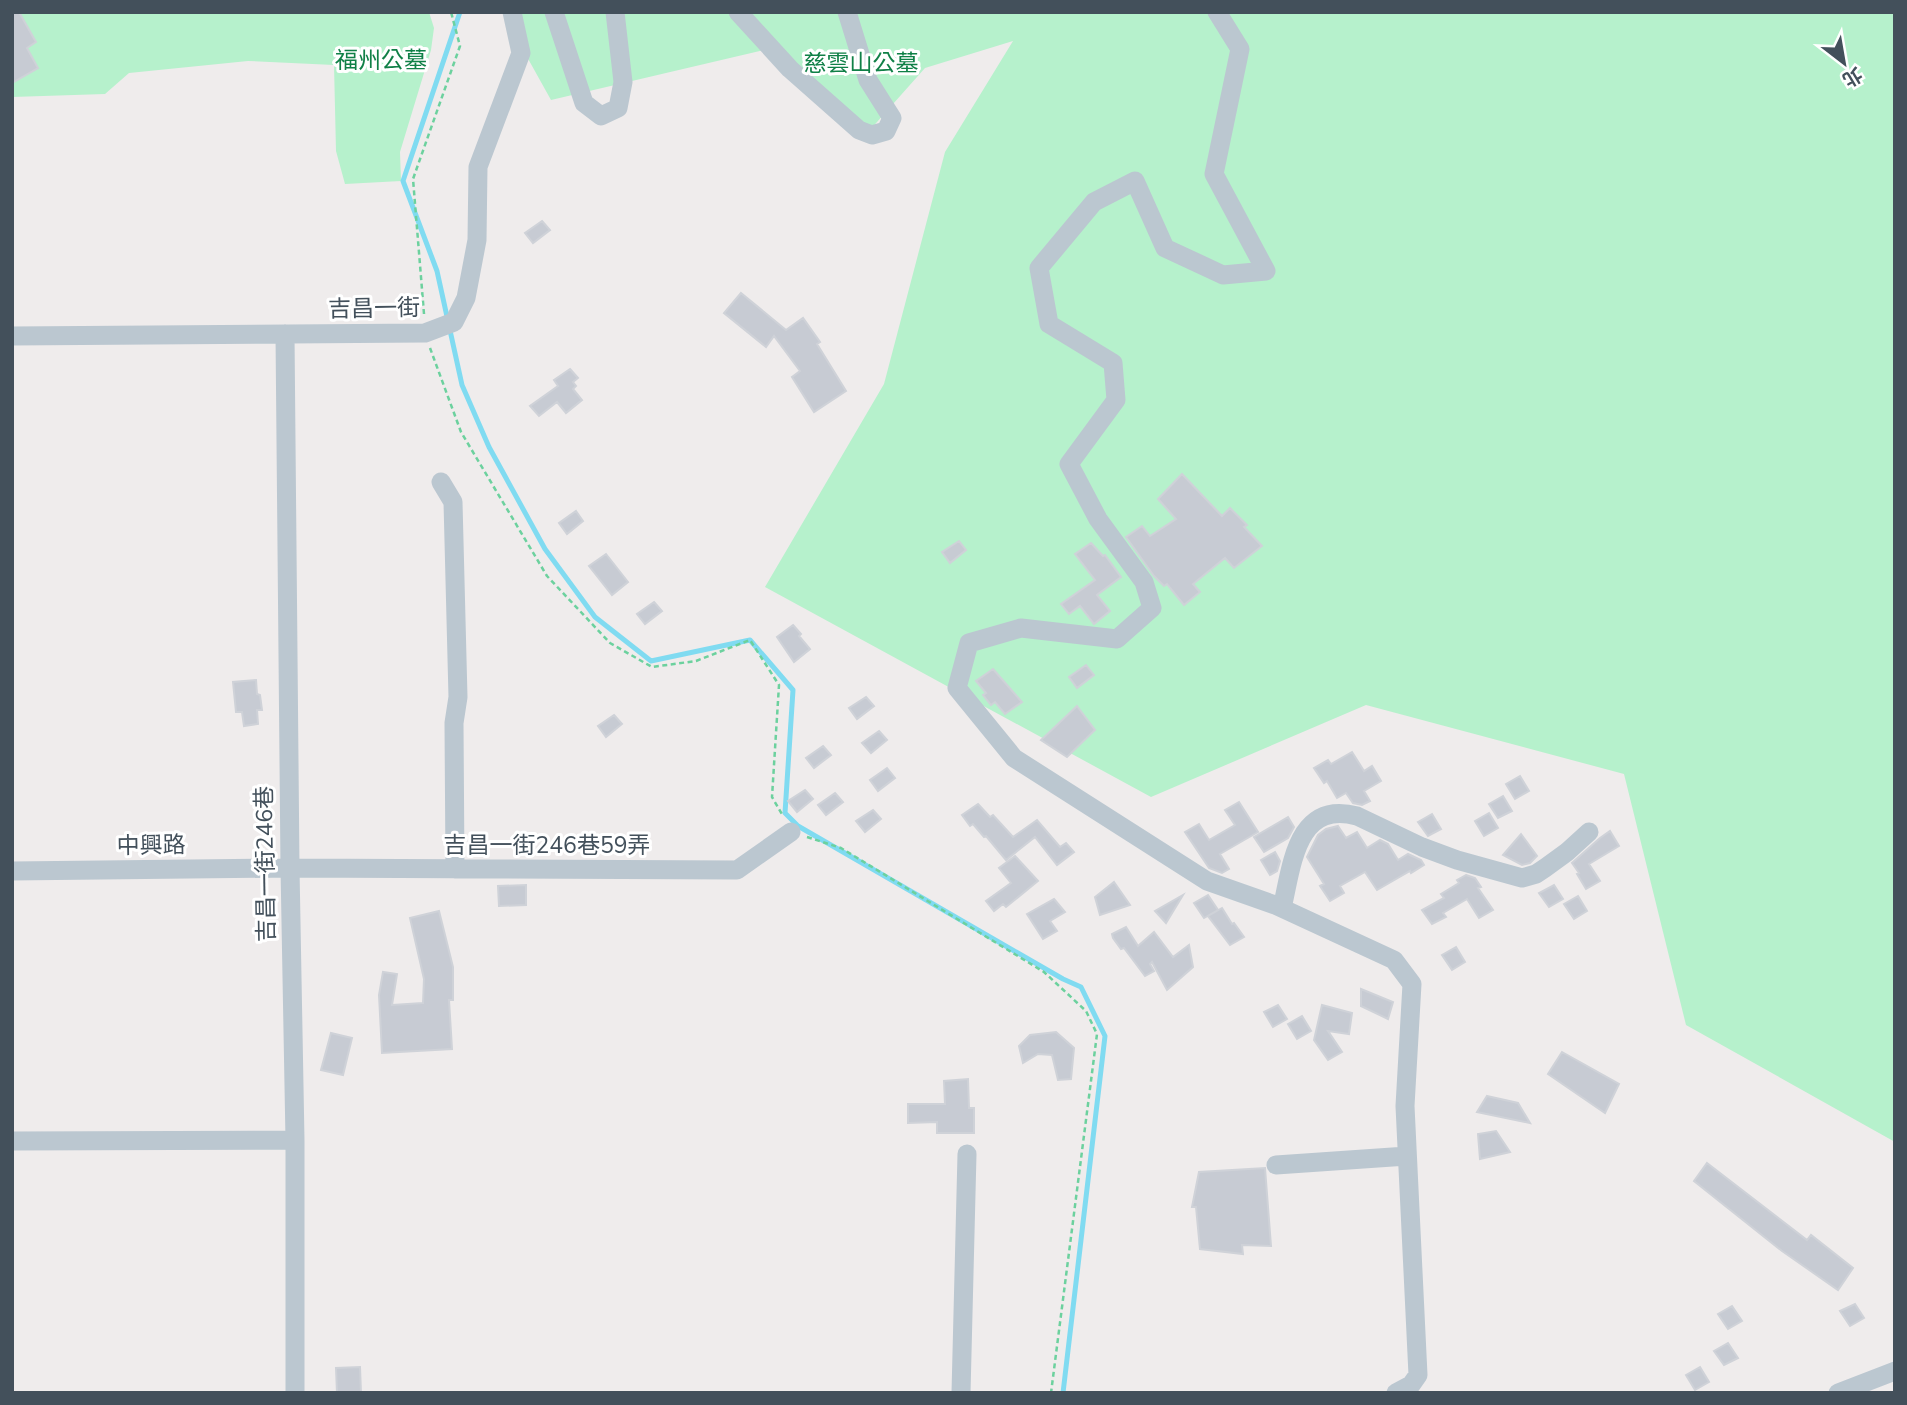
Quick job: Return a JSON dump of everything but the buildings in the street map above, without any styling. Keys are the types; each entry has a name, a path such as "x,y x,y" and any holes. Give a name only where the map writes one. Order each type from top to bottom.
{"street":[{"name":"吉昌一街","path":"12,336 425,333 454,322 466,298 477,240 478,167 521,53 512,12"},
{"path":"554,12 584,103 601,116 618,108 623,82 615,12"},
{"path":"738,12 790,69 859,130 872,135 886,131 892,118 868,80 847,12"},
{"path":"1217,12 1240,49 1214,174 1266,271 1223,275 1165,248 1135,181 1094,202 1039,268 1049,324 1113,363 1116,400 1069,464 1098,519 1144,582 1152,608 1117,639 1021,628 969,643 957,688 1014,758 1208,881 1282,908 1394,960 1412,984 1405,1105 1418,1375 1411,1385 1395,1393"},
{"name":"吉昌一街246巷","path":"285,334 295,1140 295,1393"},
{"path":"441,482 453,502 458,698 454,723 454,869"},
{"path":"1282,908 1300,838 1313,823 1325,815 1347,813 1357,816 1422,847 1457,860 1522,877 1536,874 1545,868 1589,832"},
{"name":"吉昌一街246巷59弄","path":"290,869 737,870 791,832"},
{"name":"中興路","path":"12,871 290,869"},
{"path":"12,1141 295,1140"},
{"path":"961,1393 967,1154"},
{"path":"1276,1165 1408,1156"},
{"path":"1838,1393 1895,1371"}],"path":[{"path":"451,12 460,46 413,179 425,333 461,432 547,576 610,643 652,667 696,661 750,640 779,685 772,797 791,832 841,848 1044,972 1086,1011 1097,1034 1051,1393"}],"green space":[{"name":"福州公墓","path":"12,12 429,12 434,28 431,50 400,152 401,181 345,184 336,151 334,65 248,61 129,73 105,94 12,97"},
{"name":"慈雲山公墓","path":"502,12 1895,12 1895,1142 1686,1025 1624,774 1366,705 1151,797 765,587 884,384 945,152 1013,41 925,68 861,140 781,46 551,100"}],"waterway":[{"path":"460,12 403,181 437,271 462,385 489,447 545,549 595,617 651,661 750,640 793,690 785,813 798,826 1081,987 1105,1036 1063,1393"}]}
